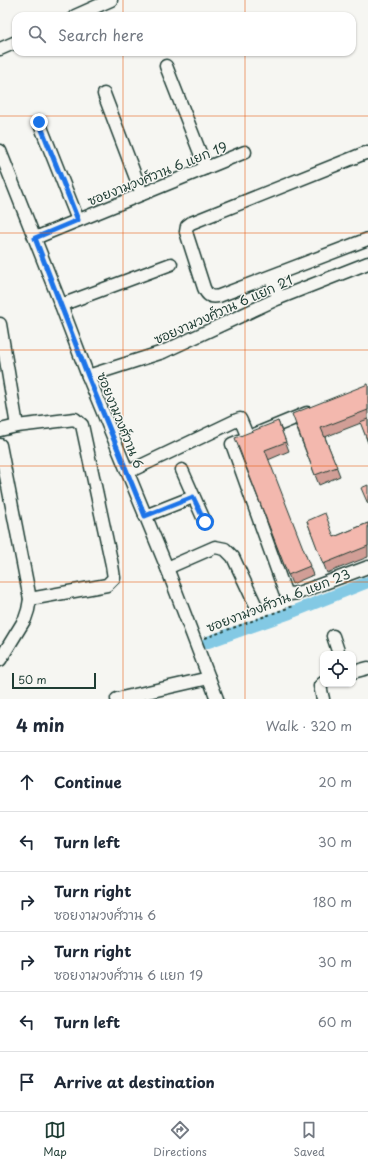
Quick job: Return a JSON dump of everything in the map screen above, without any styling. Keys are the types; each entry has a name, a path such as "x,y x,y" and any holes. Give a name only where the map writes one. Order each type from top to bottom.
{"street":[{"path":"84,12 111,0"},
{"path":"0,49 12,44"},
{"path":"166,66 206,168"},
{"path":"104,94 142,194"},
{"path":"39,122 78,220"},
{"name":"ซอยงามวงศ์วาน 6 แยก 19","path":"35,238 245,152"},
{"path":"368,153 191,223 187,226 186,232 201,281 207,294 213,297 270,277 368,239"},
{"name":"ซอยงามวงศ์วาน 6","path":"1,154 88,376 167,568 195,642 206,679 217,699"},
{"name":"ซอยงามวงศ์วาน 6 แยก 21","path":"88,376 163,352 279,298 368,263"},
{"path":"61,305 171,264"},
{"path":"270,277 279,298"},
{"path":"0,324 17,426"},
{"path":"318,408 232,444 285,592 290,594 298,593 368,567"},
{"path":"0,430 17,426 75,419 82,425 112,565 114,578 107,585 30,599"},
{"path":"128,472 236,420 240,419 248,438"},
{"path":"0,445 30,599 25,619 0,660"},
{"path":"182,470 205,522"},
{"path":"145,516 193,497"},
{"path":"167,568 215,547 225,549 233,557 255,604"},
{"path":"333,636 338,651"},
{"path":"356,671 368,668"},
{"path":"117,699 165,694 206,679"},
{"path":"320,687 323,699"}],"path":[{"name":"ซอยงามวงศ์วาน 6 แยก 23","path":"195,642 294,606"}],"building":[{"path":"368,384 368,410 321,428 337,467 315,475 292,414"},
{"path":"368,419 368,442 360,422"},
{"path":"278,421 286,442 265,450 310,566 288,575 235,438"},
{"path":"368,485 368,504 361,488"},
{"path":"325,513 334,537 368,523 368,546 323,564 307,521"}],"waterway":[{"path":"208,642 290,613 368,582"}],"route":[{"path":"39,122 78,220 35,238 88,376 145,516 193,497 205,522"}]}
